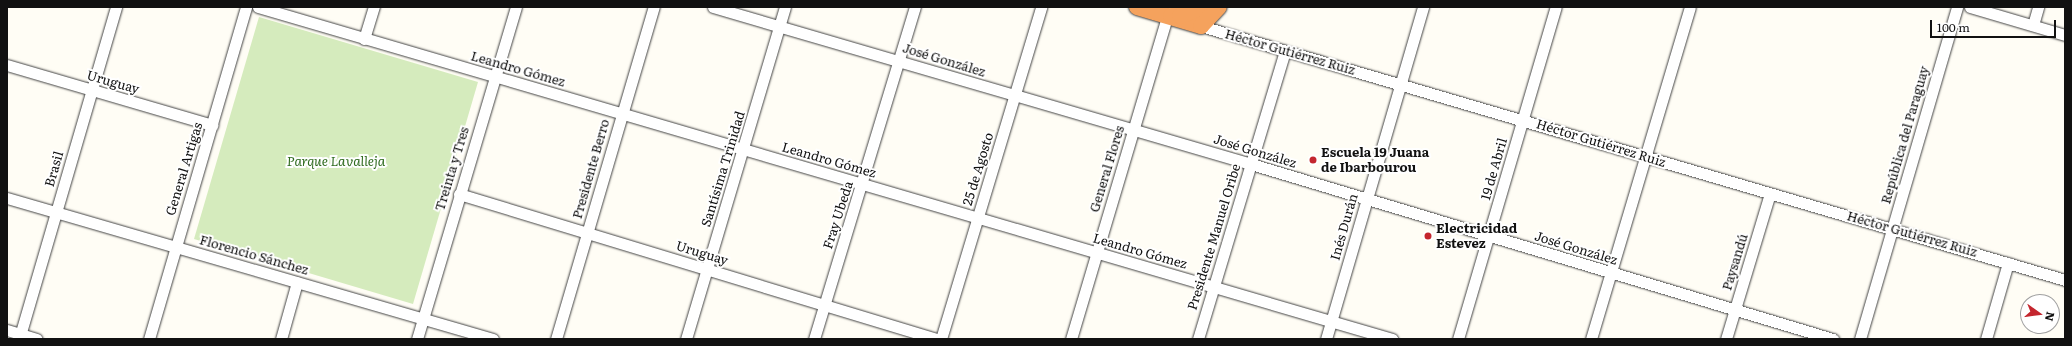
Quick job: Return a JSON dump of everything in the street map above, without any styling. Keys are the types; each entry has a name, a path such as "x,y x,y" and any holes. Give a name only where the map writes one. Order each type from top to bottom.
{"highway":[{"name":"Héctor Gutiérrez Ruiz","path":"1136,7 1169,11 1201,26"},
{"path":"1169,11 1180,16 1202,7 1201,26"},
{"path":"1201,26 1219,7"}],"street":[{"name":"Brasil","path":"20,337 116,7"},
{"name":"General Artigas","path":"149,339 246,7"},
{"name":"Leandro Gómez","path":"258,7 1392,339"},
{"path":"364,39 374,7"},
{"name":"Treinta y Tres","path":"417,339 516,7"},
{"name":"Presidente Berro","path":"556,339 621,114 654,7"},
{"name":"José González","path":"713,7 1251,164 1488,237 1833,339"},
{"name":"Santísima Trinidad","path":"686,339 785,7"},
{"name":"Fray Ubeda","path":"814,339 863,184 915,7"},
{"name":"25 de Agosto","path":"941,339 1041,7"},
{"name":"Inés Durán","path":"1326,339 1423,7"},
{"name":"19 de Abril","path":"1458,339 1556,7"},
{"path":"1591,339 1690,7"},
{"name":"República del Paraguay","path":"1860,339 1957,7"},
{"path":"1970,7 2065,35"},
{"path":"2033,25 2038,7"},
{"name":"General Flores","path":"1071,339 1169,11"},
{"name":"Héctor Gutiérrez Ruiz","path":"1201,26 1523,119 2065,280"},
{"name":"Presidente Manuel Oribe","path":"1198,339 1284,51"},
{"name":"Uruguay","path":"7,65 212,124"},
{"name":"Paysandú","path":"1726,339 1770,193"},
{"name":"Uruguay","path":"459,194 937,339"},
{"name":"Florencio Sánchez","path":"7,198 493,339"},
{"path":"1986,339 2008,263"},
{"path":"281,339 297,282"},
{"path":"7,330 20,337 37,339"}],"green space":[{"name":"Parque Lavalleja","path":"259,17 478,82 413,304 194,239"}],"place":[{"name":"Escuela 19 Juana de Ibarbourou","path":"1313,160"},
{"name":"Electricidad Estevez","path":"1428,236"}]}
